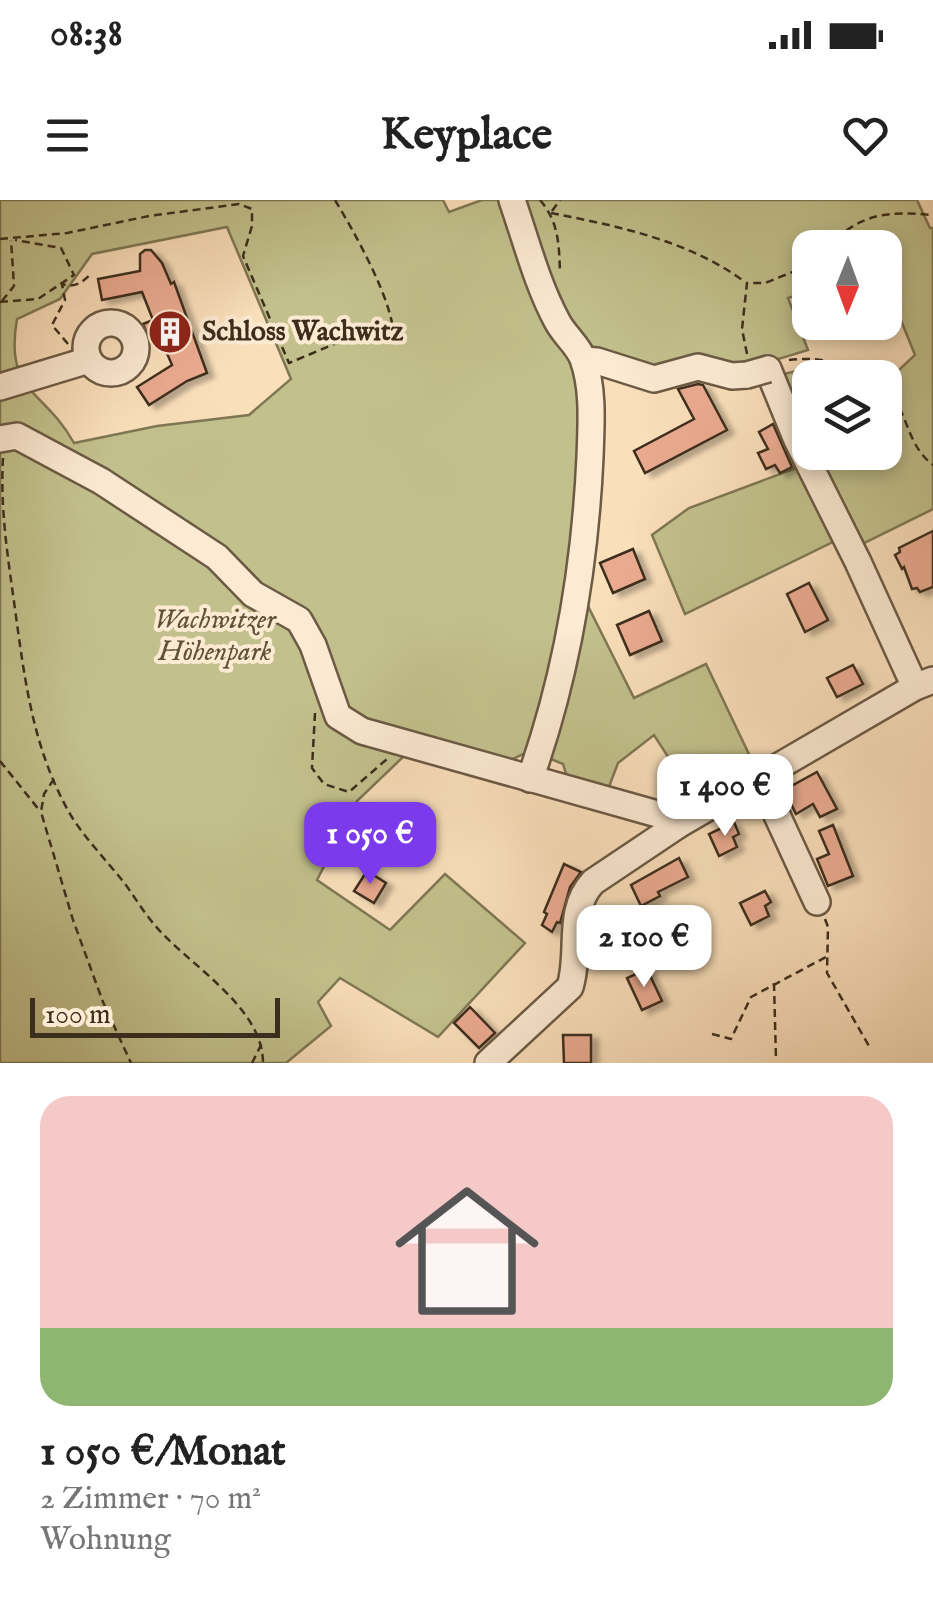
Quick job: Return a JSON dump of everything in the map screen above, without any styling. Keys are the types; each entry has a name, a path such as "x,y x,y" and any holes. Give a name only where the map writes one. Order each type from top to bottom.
{"street":[{"path":"512,200 548,302 584,360 590,396 587,511 577,594 556,703 530,778"},
{"path":"0,387 86,360"},
{"path":"488,1063 542,1010 577,988 576,920 583,892 592,882 678,824 924,683 797,440 756,370 732,376 698,368 654,380 584,360"},
{"path":"2,438 17,436 101,480 217,557 253,594 299,620 313,645 338,716 362,732 668,817 678,824"},
{"path":"760,776 817,902"}],"path":[{"path":"336,200 362,243 392,320 393,343"},
{"path":"540,200 551,213 558,235"},
{"path":"551,213 560,200"},
{"path":"10,239 67,234 149,216 239,204 252,209 252,226 243,256 289,363 392,320"},
{"path":"551,213 672,243 723,266 747,283 765,283 792,272"},
{"path":"844,230 864,217 933,215"},
{"path":"0,236 61,248 74,275 38,299 1,302"},
{"path":"1,302 14,286 10,239"},
{"path":"62,284 80,284 92,274"},
{"path":"747,283 742,329 756,370 789,360 828,360"},
{"path":"62,284 65,300 52,324 86,360"},
{"path":"902,417 912,442 933,465"},
{"path":"2,438 4,546 26,697 54,780 71,816 154,925 216,983 252,1024 262,1041 263,1063"},
{"path":"0,552 4,546"},
{"path":"315,707 312,768 324,784 349,792 375,767 410,743"},
{"path":"0,761 40,812 72,920 131,1063"},
{"path":"40,812 44,794 54,780"},
{"path":"817,902 828,927 827,973 869,1046"},
{"path":"712,1034 731,1039 751,996 828,957"},
{"path":"774,982 776,1060"},
{"path":"252,1063 262,1041"}],"green space":[{"name":"Wachwitzer Höhenpark","path":"0,200 443,200 449,212 482,200 506,200 578,360 582,404 572,574 529,751 505,763 425,736 357,801 317,880 390,930 445,874 525,943 438,1037 340,978 318,1002 331,1026 286,1063 0,1063","holes":["227,227 291,379 249,415 157,426 74,443 21,377 14,343 17,319 60,299 92,254"]},
{"path":"516,200 917,200 933,228 933,509 860,545 821,470 902,470 902,367 915,355 902,323 902,230 792,230 792,297 788,298 792,340 804,340 808,350 762,364 655,376 588,351 568,327"},
{"path":"792,372 792,410 776,376"},
{"path":"792,470 800,470 835,541 685,614 652,535 689,508"},
{"path":"582,594 634,698 706,664 757,771 699,805 654,735 618,763 607,792 568,780 563,764 546,757"}],"building":[{"name":"Schloss Wachwitz","path":"151,250 171,284 174,282 207,373 149,405 137,387 172,365 160,337 150,341 143,324 153,320 142,292 102,300 98,279 140,271 140,254"},
{"path":"703,385 727,430 645,473 634,451 694,419 678,389"},
{"path":"773,424 792,467 780,473 775,465 766,469 758,453 768,449 759,432"},
{"path":"933,531 933,587 920,592 912,589 895,555 899,548"},
{"path":"633,549 645,579 613,593 600,563"},
{"path":"809,583 828,620 805,632 787,594"},
{"path":"649,611 662,641 630,655 617,625"},
{"path":"853,665 863,684 837,697 827,678"},
{"path":"817,772 837,809 820,817 813,804 796,814 784,790"},
{"path":"734,822 739,834 733,837 737,847 719,856 709,834"},
{"path":"833,825 853,876 828,886 817,859 829,854 819,831"},
{"path":"679,858 688,877 641,906 631,885"},
{"path":"564,864 581,872 570,887 560,923 552,932 542,925 547,914 544,912"},
{"path":"367,871 386,883 374,903 354,891"},
{"path":"765,891 771,902 765,906 769,916 751,925 740,903"},
{"path":"621,919 630,938 605,953 595,931"},
{"path":"647,969 662,1001 642,1010 627,978"},
{"path":"470,1007 495,1033 479,1048 454,1023"},
{"path":"563,1035 591,1035 591,1063 564,1063"}],"place":[{"name":"Schloss Wachwitz","path":"170,332"}]}
